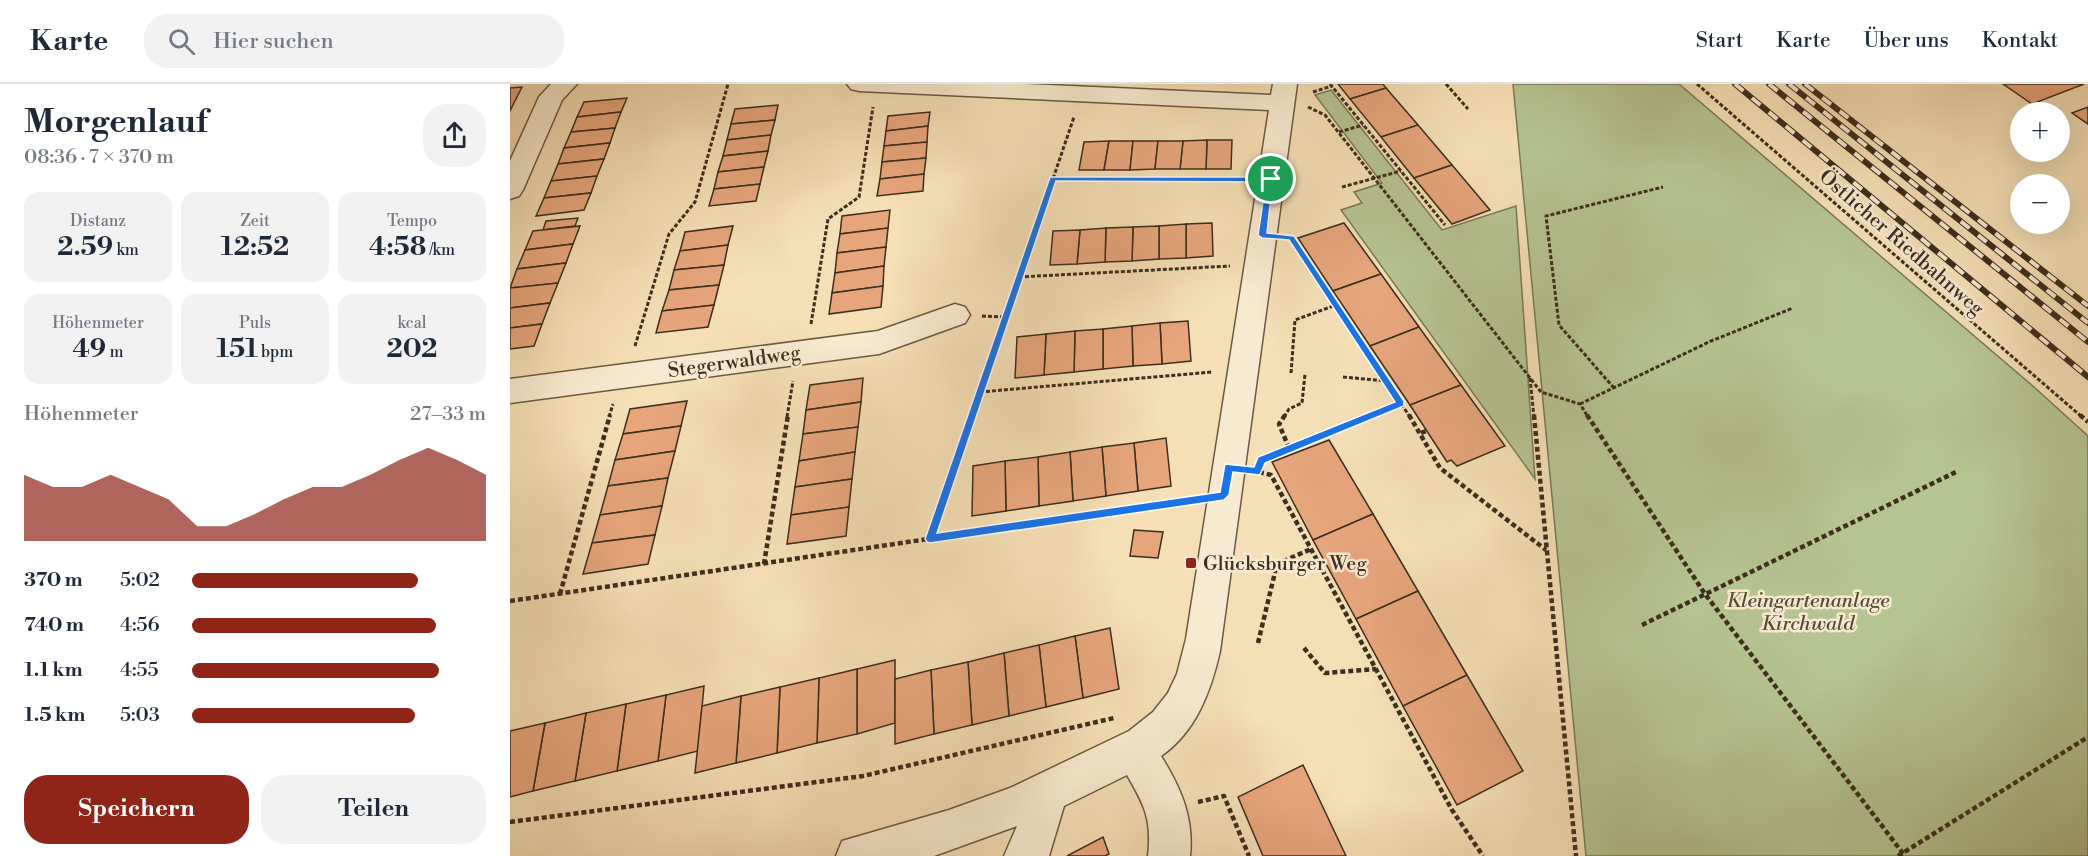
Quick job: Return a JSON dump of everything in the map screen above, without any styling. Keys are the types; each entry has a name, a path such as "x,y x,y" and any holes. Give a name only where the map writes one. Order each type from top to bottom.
{"street":[{"path":"510,190 553,94 565,84"},
{"path":"857,856 957,827 1046,796 1135,750 1167,726 1192,688 1202,650 1271,179 1289,96 1082,94 859,84"},
{"name":"Stegerwaldweg","path":"510,391 879,342 955,315"},
{"path":"1135,750 1168,810 1172,829 1169,856"},
{"path":"1025,856 1033,845 1046,796"}],"path":[{"path":"560,594 624,376 669,234 695,202 728,84"},
{"path":"1446,84 1468,109"},
{"name":"Östlicher Riedbahnweg","path":"1697,84 2088,422"},
{"path":"765,564 828,219 859,197 876,85"},
{"path":"1289,96 1312,92 1332,85 1445,225"},
{"path":"930,539 1082,94"},
{"path":"1289,96 1325,115 1541,392 1580,404 1705,594 1902,855 2088,737"},
{"path":"1360,121 1366,119"},
{"path":"1339,132 1363,125"},
{"path":"1392,160 1398,159"},
{"path":"1342,187 1401,171"},
{"path":"1053,178 1271,179"},
{"path":"1614,388 1559,325 1546,216 1663,187"},
{"path":"1427,203 1433,201"},
{"path":"1019,277 1260,250 1292,238 1314,267 1336,305 1421,434 1440,468 1546,550"},
{"path":"1291,373 1295,320 1336,305"},
{"path":"1580,404 1711,341 1793,308"},
{"path":"1347,322 1353,320"},
{"path":"980,392 1243,369"},
{"path":"1289,448 1279,424 1289,409 1302,403 1305,374"},
{"path":"1343,377 1385,380 1390,377"},
{"path":"1529,377 1576,856"},
{"path":"1401,404 1262,460 1257,472 1271,475 1311,549 1330,578 1452,810 1483,856"},
{"path":"1421,434 1426,431"},
{"path":"1642,625 1958,471"},
{"path":"510,601 1224,495"},
{"path":"1289,507 1295,504"},
{"path":"1258,644 1277,564 1311,549"},
{"path":"1304,648 1325,673 1375,667 1380,663"},
{"path":"510,822 863,776 1116,718 1135,750"},
{"path":"1422,753 1427,750"},
{"path":"1168,810 1224,796 1249,856"}],"green space":[{"name":"Kleingartenanlage Kirchwald","path":"1513,84 1679,84 2034,387 2088,436 2088,856 1586,856"},
{"path":"1331,90 1442,230 1516,206 1535,479 1341,210 1362,203 1354,192 1382,183 1315,95"}],"building":[{"path":"1338,84 1383,84 1386,88 1350,99"},
{"path":"2003,84 2084,84 2037,102 2029,102"},
{"path":"522,87 510,111 510,88"},
{"path":"1386,88 1418,125 1381,137 1350,99"},
{"path":"627,98 621,112 577,117 584,102"},
{"path":"778,105 775,120 731,124 735,109"},
{"path":"2088,107 2088,124 2072,113"},
{"path":"621,112 615,128 571,132 577,117"},
{"path":"930,112 928,126 886,131 888,116"},
{"path":"775,120 771,135 727,140 731,124"},
{"path":"1418,125 1452,165 1414,178 1381,137"},
{"path":"928,126 927,142 884,146 886,131"},
{"path":"615,128 610,143 564,148 571,132"},
{"path":"771,135 768,151 723,156 727,140"},
{"path":"1207,140 1232,140 1231,169 1206,169"},
{"path":"1207,140 1206,169 1180,169 1183,141"},
{"path":"1109,141 1104,170 1079,170 1084,142"},
{"path":"1109,141 1133,141 1130,170 1104,170"},
{"path":"1133,141 1158,141 1155,169 1130,170"},
{"path":"1158,141 1183,141 1180,169 1155,169"},
{"path":"927,142 926,158 882,162 884,146"},
{"path":"610,143 604,159 558,164 564,148"},
{"path":"768,151 764,167 718,172 723,156"},
{"path":"926,158 924,174 880,179 882,162"},
{"path":"604,159 597,176 551,181 558,164"},
{"path":"1452,165 1490,210 1452,224 1414,178"},
{"path":"764,167 760,184 714,189 718,172"},
{"path":"924,174 923,191 877,196 880,179"},
{"path":"597,176 591,193 544,198 551,181"},
{"path":"760,184 756,201 709,206 714,189"},
{"path":"591,193 584,210 536,216 544,198"},
{"path":"890,210 888,228 840,234 842,216"},
{"path":"578,218 575,226 543,230 546,221"},
{"path":"1212,223 1213,256 1186,258 1186,224"},
{"path":"1344,223 1381,274 1333,291 1298,238"},
{"path":"1186,224 1186,258 1159,259 1159,226"},
{"path":"580,226 573,244 525,250 533,231"},
{"path":"733,226 728,245 680,251 685,232"},
{"path":"1159,226 1159,259 1132,261 1133,227"},
{"path":"1133,227 1132,261 1105,262 1106,228"},
{"path":"888,228 886,247 837,253 840,234"},
{"path":"1106,228 1105,262 1077,264 1080,230"},
{"path":"1080,230 1077,264 1050,265 1053,231"},
{"path":"573,244 566,263 517,269 525,250"},
{"path":"728,245 724,265 674,270 680,251"},
{"path":"886,247 884,266 835,273 837,253"},
{"path":"566,263 558,283 510,288 517,269"},
{"path":"724,265 719,285 669,290 674,270"},
{"path":"884,266 883,286 832,293 835,273"},
{"path":"1381,274 1419,327 1370,346 1333,291"},
{"path":"558,283 550,303 510,308 510,288"},
{"path":"719,285 714,305 662,311 669,290"},
{"path":"883,286 881,307 829,314 832,293"},
{"path":"550,303 542,324 510,328 510,308"},
{"path":"714,305 708,327 656,333 662,311"},
{"path":"1188,321 1191,361 1162,364 1160,323"},
{"path":"1160,323 1162,364 1133,366 1132,326"},
{"path":"542,324 534,346 510,349 510,328"},
{"path":"1132,326 1133,366 1103,369 1103,329"},
{"path":"1419,327 1461,385 1410,405 1370,346"},
{"path":"1103,329 1103,369 1074,372 1075,331"},
{"path":"1075,331 1074,372 1044,375 1046,334"},
{"path":"1046,334 1044,375 1015,378 1017,337"},
{"path":"863,378 861,402 806,410 810,385"},
{"path":"1461,385 1505,446 1457,466 1451,460 1447,462 1410,405"},
{"path":"687,401 681,426 623,434 630,409"},
{"path":"861,402 858,427 803,434 806,410"},
{"path":"681,426 675,451 615,460 623,434"},
{"path":"858,427 855,452 799,461 803,434"},
{"path":"1166,438 1171,486 1138,491 1134,443"},
{"path":"1329,440 1373,514 1313,540 1272,462"},
{"path":"1134,443 1138,491 1106,496 1102,447"},
{"path":"1102,447 1106,496 1073,501 1070,452"},
{"path":"675,451 668,478 608,486 615,460"},
{"path":"855,452 852,479 795,487 799,461"},
{"path":"1070,452 1073,501 1039,506 1038,457"},
{"path":"1038,457 1039,506 1006,511 1005,461"},
{"path":"1005,461 1006,511 972,516 973,466"},
{"path":"668,478 662,506 600,515 608,486"},
{"path":"852,479 849,507 791,515 795,487"},
{"path":"662,506 655,535 592,543 600,515"},
{"path":"849,507 846,536 787,544 791,515"},
{"path":"1373,514 1418,591 1356,619 1313,540"},
{"path":"1134,530 1163,532 1158,558 1130,556"},
{"path":"655,535 648,564 583,574 592,543"},
{"path":"1418,591 1467,675 1403,706 1356,619"},
{"path":"1110,628 1119,689 1083,698 1075,636"},
{"path":"1075,636 1083,698 1046,707 1039,645"},
{"path":"1039,645 1046,707 1009,716 1004,653"},
{"path":"1004,653 1009,716 972,725 968,662"},
{"path":"895,660 895,723 857,734 857,669"},
{"path":"968,662 972,725 934,734 931,670"},
{"path":"857,669 857,734 817,743 819,678"},
{"path":"931,670 934,734 895,744 895,679"},
{"path":"1467,675 1523,771 1457,805 1403,706"},
{"path":"819,678 817,743 777,753 780,687"},
{"path":"704,686 698,751 658,761 666,695"},
{"path":"780,687 777,753 736,763 741,696"},
{"path":"666,695 658,761 617,771 626,704"},
{"path":"741,696 736,763 695,773 702,706"},
{"path":"626,704 617,771 575,781 586,713"},
{"path":"586,713 575,781 533,791 545,723"},
{"path":"545,723 533,791 510,797 510,731"},
{"path":"1303,765 1346,856 1263,856 1238,797"},
{"path":"1103,837 1109,854 1105,856 1067,856"}],"railway":[{"path":"1735,84 2088,377"},
{"path":"1769,84 2088,342"},
{"path":"1789,84 2088,323"},
{"path":"1805,84 2088,306"}],"place":[{"name":"Glücksburger Weg","path":"1191,563"}],"route":[{"path":"1053,178 1271,179 1262,235 1292,238 1401,404 1262,460 1257,472 1229,467 1224,495 930,539 1053,178"}]}
